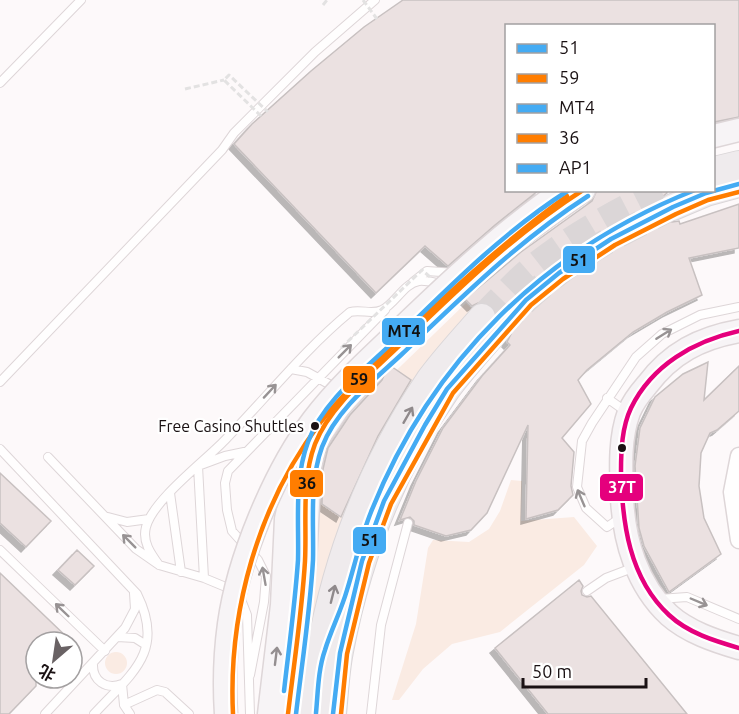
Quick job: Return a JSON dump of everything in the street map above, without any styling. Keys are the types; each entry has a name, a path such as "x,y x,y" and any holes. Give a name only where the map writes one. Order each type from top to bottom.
{"main road":[{"path":"715,170 739,164"},
{"path":"715,191 739,184"},
{"path":"673,207 710,192"},
{"path":"489,324 447,389 384,501 368,542 349,611 330,660 323,713 320,651 343,556 366,494 407,416 430,379 489,324"}],"street":[{"path":"715,125 739,119"},
{"path":"715,135 739,129"},
{"path":"225,714 226,647 236,587 261,516 303,434 324,406 350,378 442,289 506,232 560,192"},
{"path":"269,714 282,605 286,519 290,501 315,443 333,415 354,390 470,278 527,231 581,192"},
{"path":"739,331 695,344 670,359 643,389 629,413 621,454 623,516 629,550 636,567 669,615 712,640 739,648"},
{"path":"288,714 305,562 307,496 315,443"},
{"path":"739,456 732,492 739,540"}],"lane":[{"path":"0,83 81,0"},
{"path":"0,382 222,150 234,132 315,51 375,0"},
{"path":"228,471 387,307 427,271 464,274 470,278"},
{"path":"412,283 470,278"},
{"path":"159,565 150,553 145,540 145,529 149,519 170,493 350,312 356,310 375,312 387,307"},
{"path":"623,516 607,526 586,508 577,487 582,441 607,398 636,357 662,334 700,315 739,307"},
{"path":"291,369 300,369 334,388 354,390"},
{"path":"607,398 629,413"},
{"path":"225,440 228,471 225,483 227,510 232,531 258,560 266,576 264,602 250,675"},
{"path":"0,449 133,590 146,612 149,633 145,653 134,671 94,714"},
{"path":"198,466 244,452"},
{"path":"48,457 136,549 159,565 204,578 232,590 240,597 247,615 250,714"},
{"path":"198,466 204,578"},
{"path":"170,493 182,572"},
{"path":"102,514 127,522 149,519"},
{"path":"371,714 381,625 408,523"},
{"path":"0,550 105,651"},
{"path":"587,591 606,578 636,567"},
{"path":"45,714 105,651 131,618 135,609 133,590"},
{"path":"656,599 687,597 739,619"},
{"path":"117,637 135,638 146,645"},
{"path":"93,663 95,676 104,685 110,687 122,684"},
{"path":"122,684 124,705 130,714"},
{"path":"124,705 158,690 165,692 189,714"}],"path":[{"path":"323,5 327,0"},
{"path":"363,0 376,19"},
{"path":"185,89 224,80 229,75 268,112"},
{"path":"224,80 261,116"},
{"path":"341,348 422,270 430,278"}],"shaded area":[{"path":"466,303 476,313 302,714 295,714 313,569 321,472 330,451 372,394"},
{"path":"511,480 522,481 521,521 574,517 597,546 584,565 500,632 452,644 423,669 399,700 392,700 416,624 428,548 433,540 469,542 489,529 500,511"},
{"path":"116,652 124,655 127,663 124,671 116,674 108,671 105,663 108,655"}],"building":[{"path":"403,0 739,0 739,117 715,122 715,24 505,24 505,192 536,192 448,266 425,246 376,293 234,144 252,124 364,27"},
{"path":"596,192 667,192 658,205 659,212 664,219 672,222 679,221 680,224 739,204 739,248 689,258 702,295 633,332 578,380 591,404 562,438 574,452 571,486 573,495 558,510 526,519 528,425 487,513 471,530 446,536 414,525 410,517 400,520 416,481 443,428 482,376 510,345 507,342 511,334 510,327 506,320 497,316 491,305 484,302 472,306 465,299 521,252 592,201"},
{"path":"385,362 411,380 378,436 341,517 322,504 323,469 328,448 350,415 382,380 385,373 383,364"},
{"path":"708,362 704,400 739,366 739,411 717,430 710,433 701,453 699,486 704,518 721,554 669,592 644,546 639,528 635,466 640,428 655,397 683,374"},
{"path":"0,473 51,521 26,547 0,523"},
{"path":"77,550 94,566 75,585 58,570"},
{"path":"0,573 59,630 24,630 24,690 32,690 9,714 0,714"},
{"path":"579,580 583,586 582,595 591,596 687,714 548,714 495,648"}],"tunnel":[{"path":"482,317 525,274 562,245 657,192"},
{"path":"496,331 533,294 561,271 624,232 673,207"}],"transit line":[{"name":"51","path":"715,191 739,184"},
{"name":"MT4","path":"284,691 298,560 299,485 304,456 315,427 323,413 345,388 455,281 521,224 566,192"},
{"name":"36","path":"288,714 304,580 308,473 315,444 322,430 351,392 463,285 509,245 580,192"},
{"name":"MT4","path":"316,713 323,658 345,598 367,521 396,457 426,406 460,360 499,317 542,278 589,244 640,215 691,192"},
{"name":"51","path":"333,714 340,653 362,561 384,501 447,389 526,300 559,273 611,239 673,207 710,192"},
{"name":"59","path":"341,714 347,654 369,563 391,504 453,393 531,305 563,279 615,245 676,214 708,200 739,192"},
{"name":"59","path":"233,714 236,637 251,561 264,524 298,455 320,423 343,396 418,322 491,256 567,196"},
{"name":"AP1","path":"296,714 312,579 315,475 328,433 356,397 468,292 514,251 562,213 588,196"},
{"name":"37T","path":"739,331 722,335 691,348 676,357 650,379 628,415 621,455 626,529 636,567 645,584 655,600 676,621 693,632 739,648"}],"place":[{"name":"Free Casino Shuttles","path":"315,426"}]}
